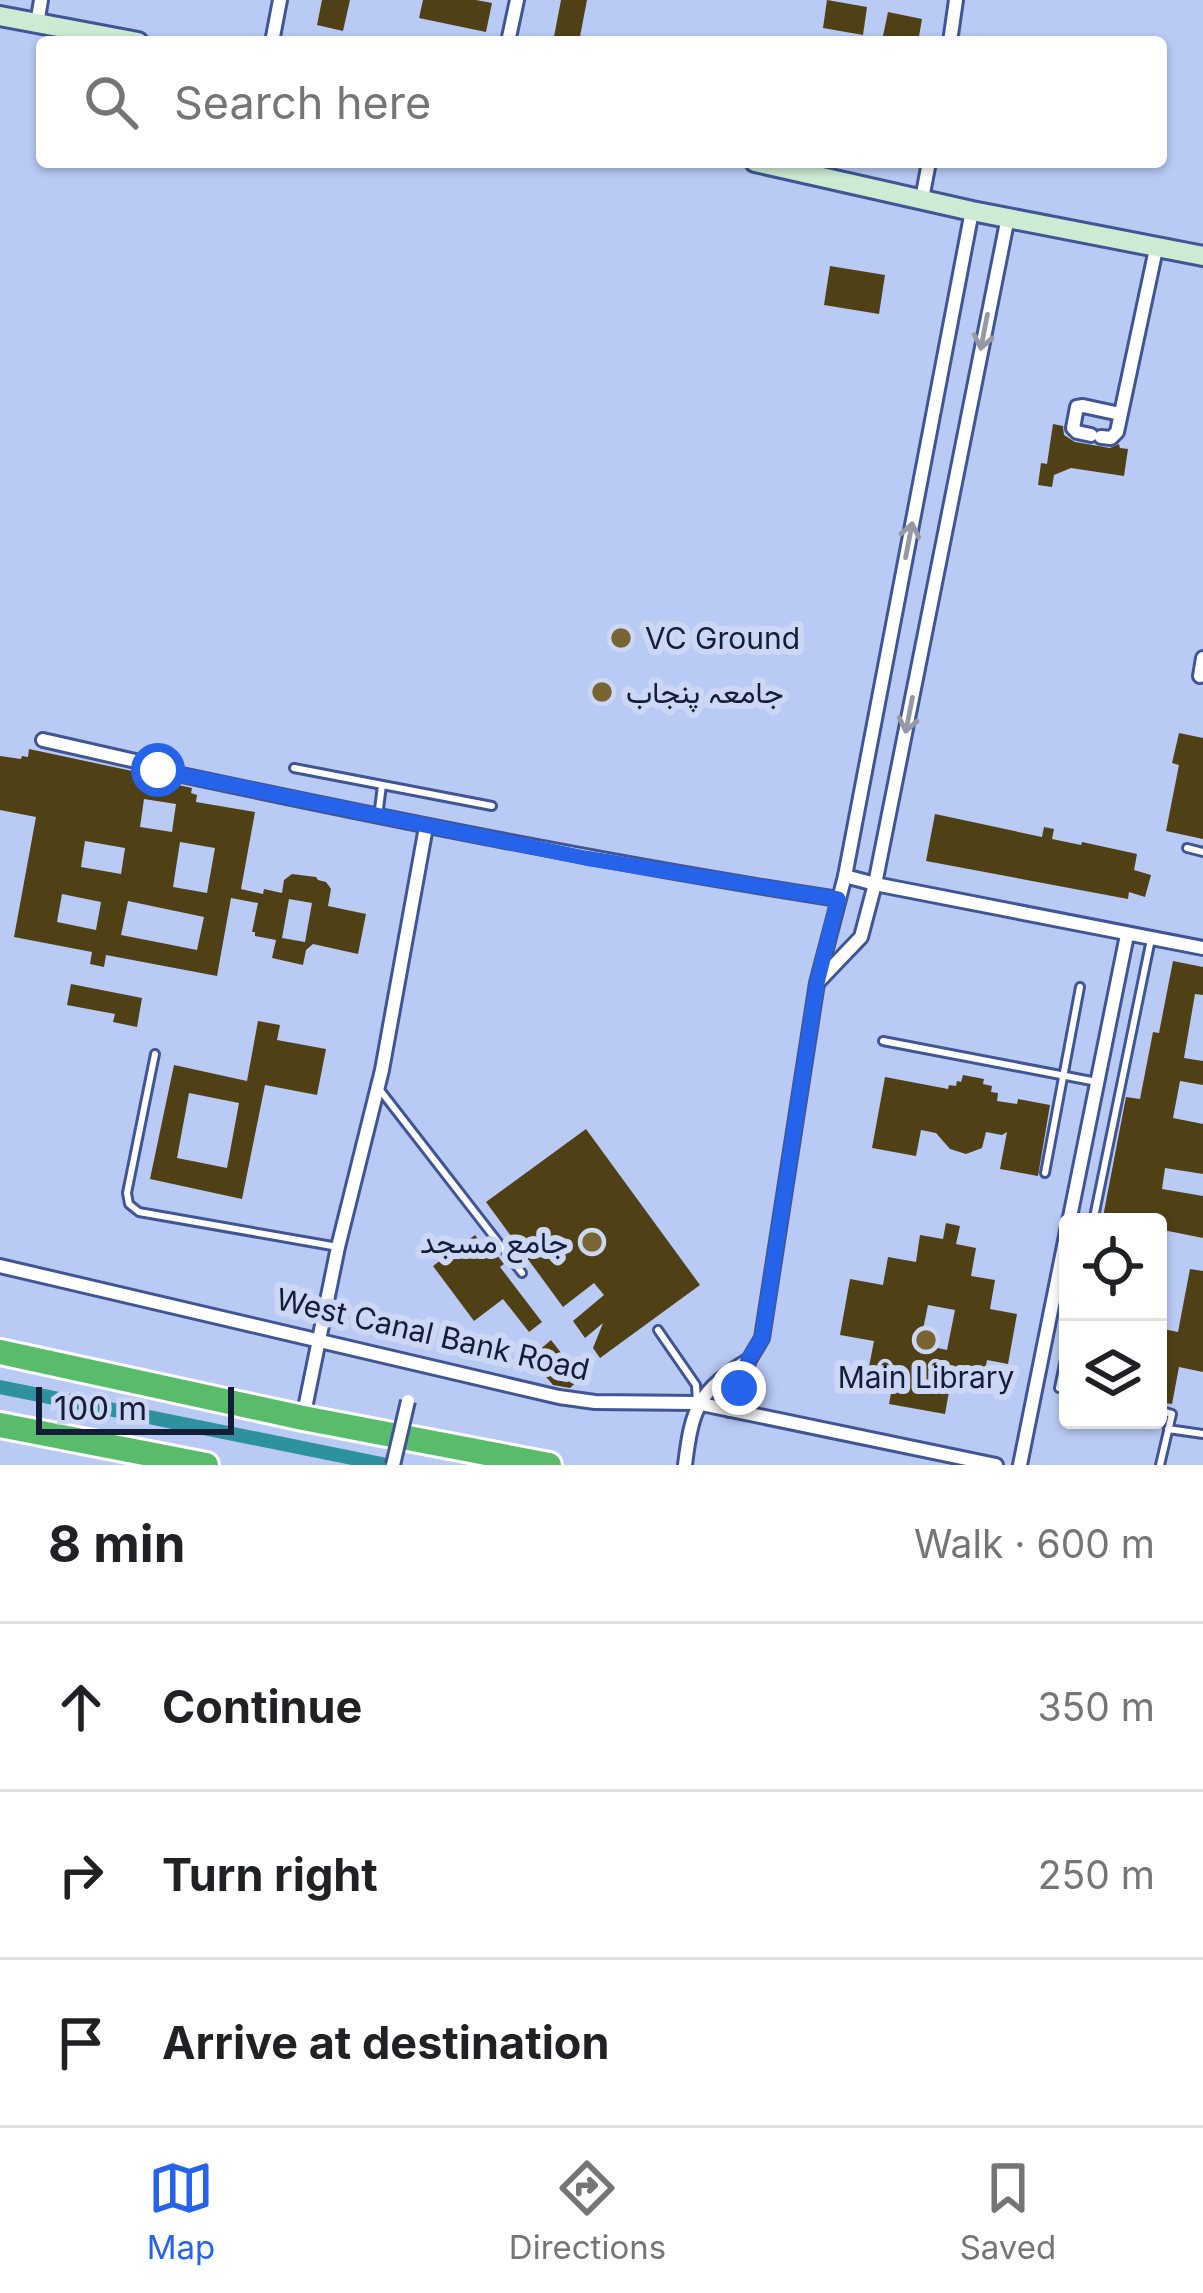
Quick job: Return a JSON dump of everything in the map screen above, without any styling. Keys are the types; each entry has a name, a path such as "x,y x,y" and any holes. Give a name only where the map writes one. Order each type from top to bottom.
{"highway":[{"path":"0,1352 549,1465"},
{"path":"0,1425 206,1465"}],"street":[{"path":"37,24 41,0"},
{"path":"273,36 280,0"},
{"path":"509,36 517,0"},
{"path":"951,36 956,0"},
{"path":"0,16 104,36"},
{"path":"922,200 927,168"},
{"path":"839,171 972,212 1203,256"},
{"path":"730,1410 748,1360 762,1338 817,983 845,876 972,212"},
{"path":"817,983 861,937 875,884 1008,218"},
{"path":"1120,413 1079,406 1073,428 1096,436 1116,435 1156,249"},
{"path":"1200,676 1203,658"},
{"path":"43,740 158,770 426,827 838,899"},
{"path":"303,1418 338,1246 378,1087 426,827"},
{"path":"845,876 1203,948"},
{"path":"1070,1213 1127,935"},
{"name":"West Canal Bank Road","path":"0,1266 559,1397 697,1403 994,1465"},
{"path":"1020,1465 1059,1269"},
{"path":"686,1465 697,1403 748,1360"},
{"path":"393,1465 408,1401"}],"lane":[{"path":"294,768 492,806"},
{"path":"378,817 382,785"},
{"path":"1186,848 1203,852"},
{"path":"1095,1213 1151,939"},
{"path":"1045,1173 1080,987"},
{"path":"883,1041 1097,1082"},
{"path":"155,1054 127,1192 129,1204 139,1211 338,1246"},
{"path":"378,1087 522,1273"},
{"path":"658,1330 696,1385 697,1403"},
{"path":"1160,1465 1172,1414 1167,1413"},
{"path":"1168,1430 1203,1434"}],"building":[{"path":"322,0 350,0 343,31 317,25"},
{"path":"423,0 492,3 486,32 419,18"},
{"path":"561,0 587,0 580,36 554,36"},
{"path":"827,0 867,7 863,35 823,28"},
{"path":"888,12 922,19 919,36 883,36"},
{"path":"830,266 885,275 879,314 824,305"},
{"path":"1053,424 1063,426 1064,435 1075,442 1110,448 1119,444 1128,449 1124,476 1071,468 1054,475 1052,487 1038,485 1041,463 1047,464"},
{"path":"1179,733 1203,738 1203,839 1166,831 1179,765 1172,763"},
{"path":"29,749 137,772 192,788 196,802 255,812 241,889 282,893 284,880 292,874 326,882 331,889 328,906 366,914 358,954 313,944 306,950 303,965 272,958 276,940 252,932 258,903 231,898 217,976 106,955 104,967 90,964 92,952 14,937 36,817 0,810 0,756 28,757","holes":["144,799 176,804 172,832 140,827","85,841 125,848 121,874 81,867","180,842 215,848 207,893 173,887","62,894 101,902 96,930 57,922","289,899 312,903 305,942 282,938","128,901 204,917 197,950 121,935"]},
{"path":"935,814 1042,837 1044,827 1054,829 1052,839 1137,854 1134,870 1151,875 1145,897 1129,892 1128,899 926,861"},
{"path":"1173,961 1203,967 1203,995 1195,994 1184,1058 1203,1061 1203,1085 1180,1081 1173,1118 1203,1124 1203,1174 1165,1168 1162,1189 1203,1196 1203,1238 1167,1231 1167,1213 1104,1213 1126,1097 1140,1099 1153,1032 1159,1033"},
{"path":"71,984 142,998 137,1027 113,1022 115,1014 67,1005"},
{"path":"258,1021 280,1025 277,1040 326,1049 317,1095 265,1085 242,1199 150,1179 174,1065 247,1081","holes":["189,1093 239,1103 227,1168 177,1158"]},
{"path":"963,1075 984,1079 983,1084 992,1086 991,1092 998,1093 997,1101 1050,1105 1038,1176 1000,1169 1007,1132 986,1132 982,1148 966,1154 950,1149 936,1133 921,1130 916,1156 872,1148 885,1077 948,1089 961,1082"},
{"name":"جامع مسجد","path":"586,1129 700,1285 600,1358 593,1348 603,1323 585,1338 573,1321 604,1295 594,1283 563,1307 486,1202"},
{"path":"946,1223 960,1226 956,1244 976,1248 971,1276 995,1280 990,1309 1017,1314 1008,1364 987,1360 981,1392 950,1386 945,1414 889,1404 894,1377 868,1372 874,1341 840,1335 850,1279 883,1285 888,1257 916,1262 920,1235 943,1239","holes":["928,1305 955,1310 947,1350 920,1344"]},
{"path":"475,1235 493,1259 497,1255 504,1264 500,1267 542,1322 529,1332 503,1299 474,1321 433,1266"},
{"path":"1190,1269 1203,1271 1203,1372 1179,1367 1172,1404 1167,1403 1167,1330 1178,1332"},
{"path":"551,1340 581,1378 570,1388 553,1385 530,1358"}],"waterway":[{"path":"0,1387 387,1465"}],"place":[{"name":"VC Ground","path":"621,638"},
{"name":"جامعہ پنجاب","path":"602,692"},
{"name":"جامع مسجد","path":"592,1242"},
{"name":"Main Library","path":"926,1340"}],"route":[{"path":"158,770 585,858 838,899 817,983 762,1338 739,1388"}]}
